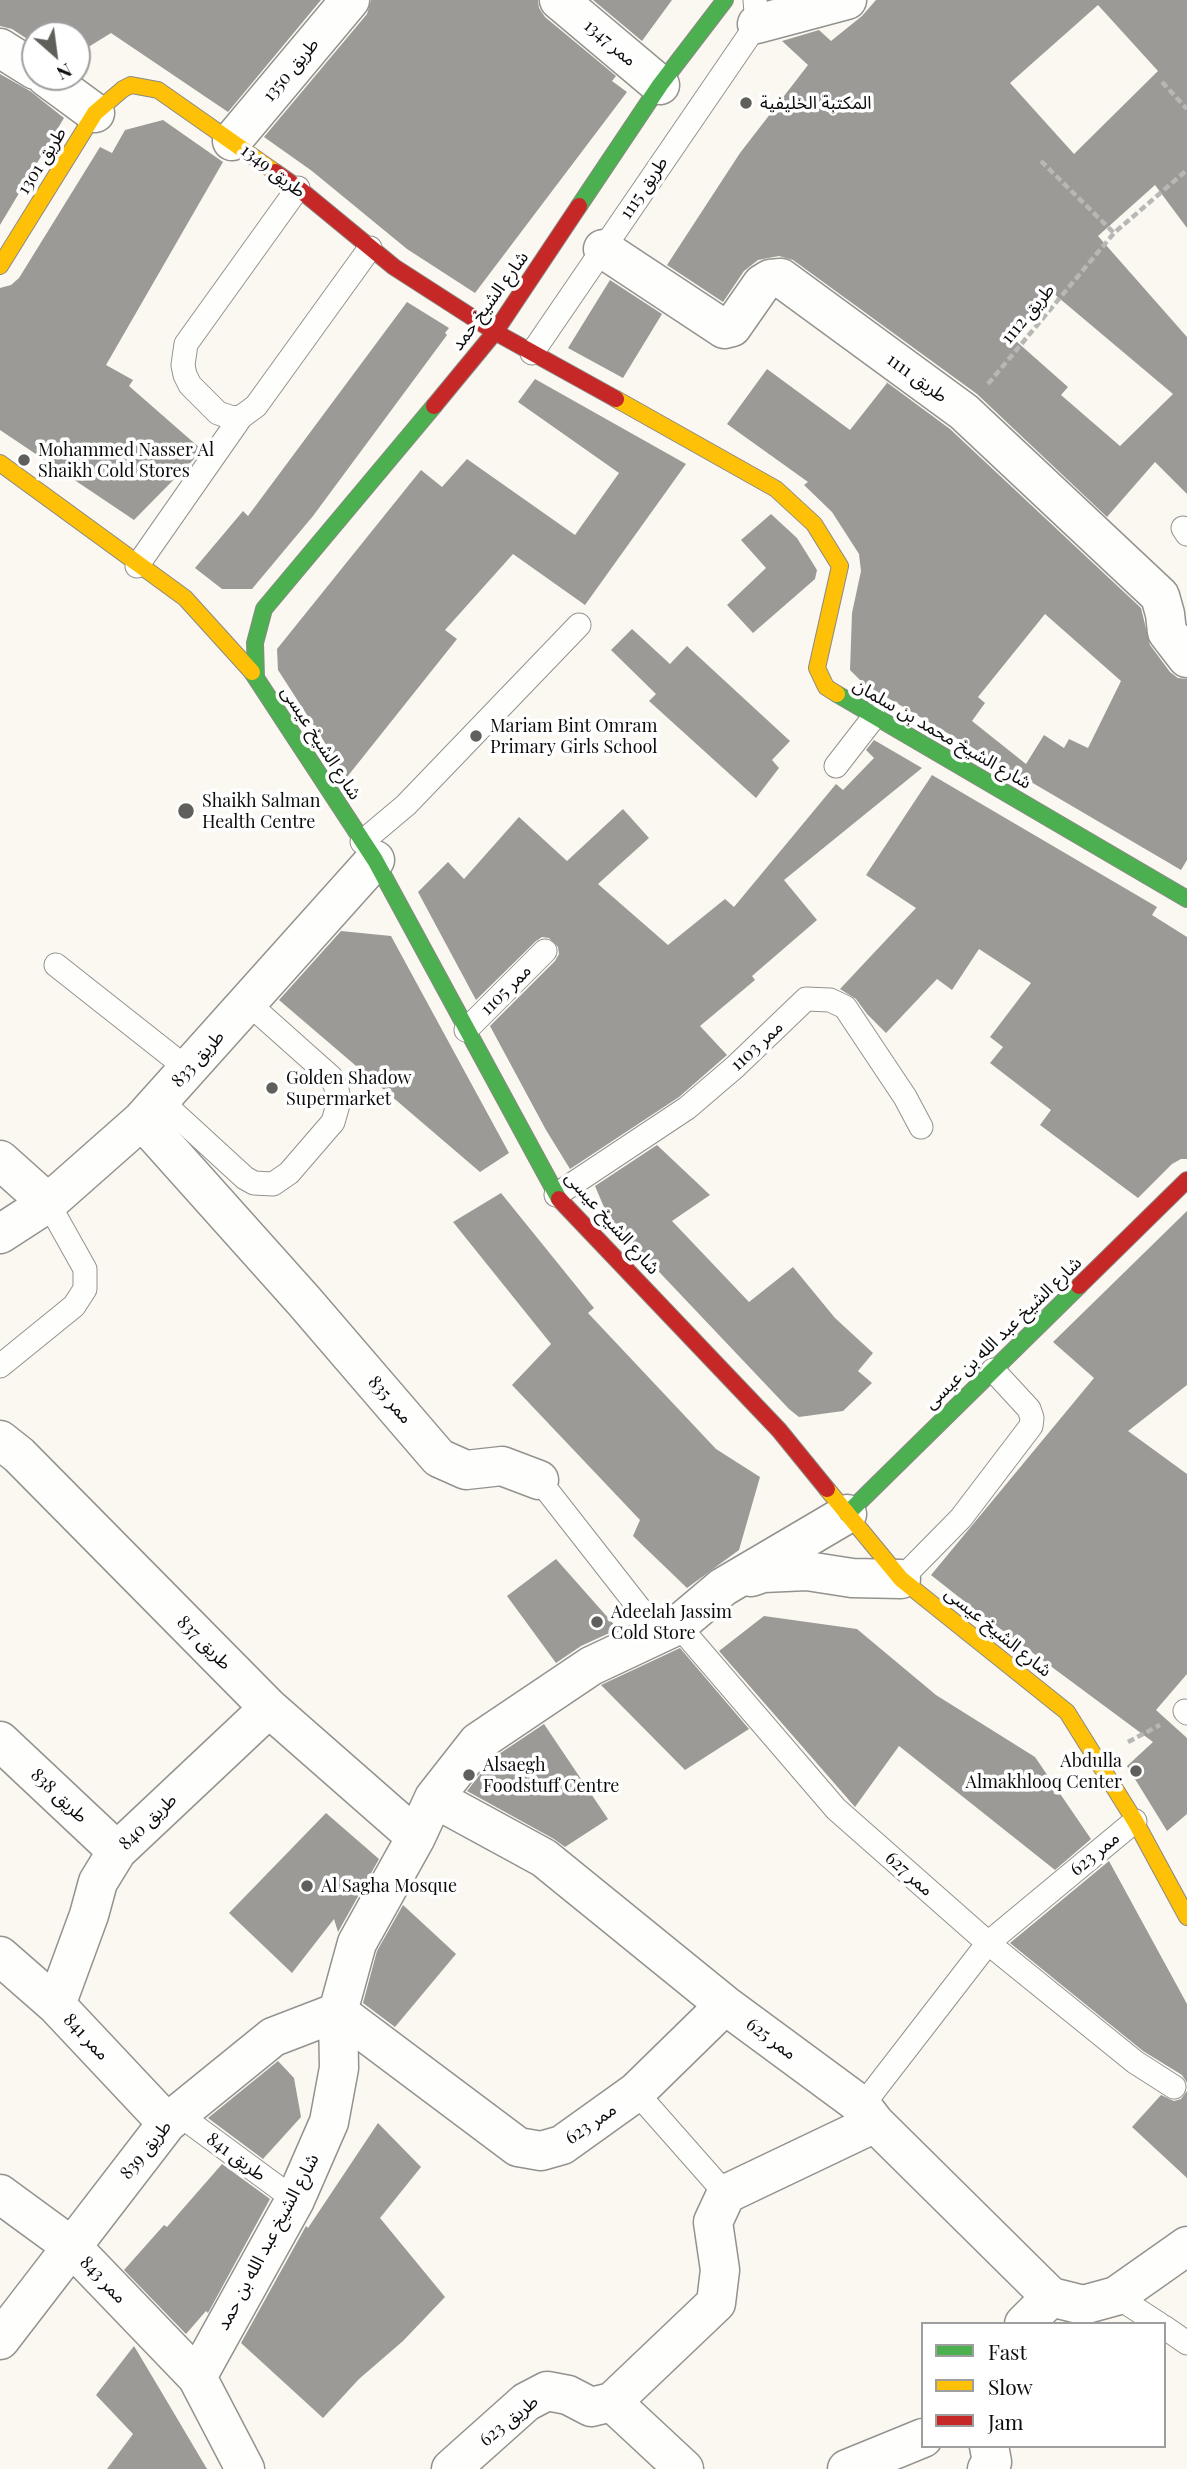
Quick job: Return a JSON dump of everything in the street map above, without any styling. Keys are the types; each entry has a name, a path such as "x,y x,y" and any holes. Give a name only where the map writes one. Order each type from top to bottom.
{"street":[{"name":"طريق 1350","path":"232,141 350,0"},
{"name":"ممر 1347","path":"559,0 660,85"},
{"name":"شارع الشيخ حمد","path":"256,677 255,643 264,609 495,332 660,85 725,0"},
{"name":"طريق 1115","path":"756,12 847,0"},
{"path":"0,48 21,61"},
{"name":"طريق 1349","path":"95,113 122,89 131,85 158,90 298,188 394,267 495,332"},
{"path":"65,91 95,113"},
{"name":"طريق 1301","path":"0,266 95,113"},
{"name":"طريق 1111","path":"603,249 724,329 732,327 762,284 770,279 781,278 964,412 1160,596 1167,632 1187,658"},
{"name":"شارع الشيخ محمد بن سلمان","path":"495,332 776,489 814,524 840,566 817,668 826,687 1187,897"},
{"name":"شارع الشيخ عيسى","path":"0,463 137,566 185,598 256,677 369,851 556,1195 779,1430 901,1580 1067,1712 1135,1821 1187,1917"},
{"path":"185,598 216,607"},
{"path":"242,611 264,609"},
{"name":"طريق 833","path":"0,1234 48,1203 152,1111 248,1003 369,851"},
{"name":"ممر 835","path":"152,1111 304,1301 439,1458 466,1470 502,1466 539,1480"},
{"path":"0,1160 48,1203"},
{"name":"شارع الشيخ عبد الله بن عيسى","path":"847,1514 1187,1180"},
{"name":"طريق 837","path":"6,1457 270,1708 416,1837"},
{"name":"شارع الشيخ عبد الله بن حمد","path":"197,2377 295,2200 329,2122 339,2068 338,2012 357,1943 416,1837 434,1798 478,1742 591,1666 668,1628 723,1587 847,1514"},
{"name":"شارع الشيخ عبد الله بن حمد","path":"723,1587 763,1573 807,1571 852,1578 901,1580"},
{"name":"طريق 840","path":"56,2005 89,1915 98,1882 117,1851 270,1708"},
{"name":"طريق 838","path":"0,1741 117,1851"},
{"name":"ممر 625","path":"434,1798 544,1858 725,2005 869,2114 1083,2299"},
{"name":"ممر 841","path":"0,1956 56,2005 172,2118"},
{"name":"ممر 623","path":"338,2012 518,2147 541,2151 562,2145 636,2092 725,2005"},
{"name":"طريق 839","path":"0,2340 172,2118 273,2037 338,2012"},
{"name":"ممر 623","path":"726,2194 869,2114"},
{"name":"ممر 843","path":"0,2194 71,2246 197,2377"},
{"path":"684,2469 612,2402 716,2303 720,2270 713,2222 726,2194"},
{"path":"1029,2322 1083,2299 1187,2246"},
{"path":"197,2377 244,2469"},
{"name":"طريق 623","path":"451,2469 526,2402 547,2391 568,2395 591,2407 612,2402"},
{"path":"847,2469 921,2439"}],"lane":[{"name":"طريق 1115","path":"532,353 603,249 756,12"},
{"path":"241,417 233,418 218,413 190,385 183,365 184,354 192,336 298,188"},
{"path":"137,566 241,417 256,406 370,248"},
{"path":"369,851 407,805 579,625"},
{"path":"836,766 874,717"},
{"name":"ممر 1105","path":"466,1030 545,951"},
{"path":"55,965 189,1070"},
{"name":"ممر 1103","path":"556,1195 687,1108 806,999 830,1000 845,1007 905,1097 921,1127"},
{"path":"152,1111 254,1183 273,1184 289,1173 333,1122 339,1101 337,1088 331,1077 248,1003"},
{"path":"0,1366 74,1306 85,1289 85,1269 48,1203"},
{"path":"901,1580 961,1518 1028,1434 1032,1418 1030,1409 993,1370"},
{"name":"ممر 835","path":"539,1480 668,1628"},
{"name":"ممر 627","path":"668,1628 836,1809 988,1942 1135,2062 1174,2088"},
{"name":"ممر 623","path":"869,2114 988,1942 1135,1821"},
{"path":"636,2092 726,2194"},
{"name":"طريق 841","path":"172,2118 295,2200"},
{"path":"1083,2299 1150,2322"},
{"path":"1166,2331 1187,2343"}],"path":[{"path":"1162,82 1187,109"},
{"path":"1041,161 1114,233"},
{"name":"طريق 1112","path":"964,412 1114,233 1187,170"},
{"path":"1096,1759 1186,1712"}],"building":[{"path":"0,0 321,0 228,112 111,33 91,45 91,21 21,21 21,35 0,26"},
{"path":"371,0 538,0 539,8 545,17 616,76 612,81 627,92 475,293 407,249 312,171 264,137 367,14"},
{"path":"593,0 672,0 642,41"},
{"path":"876,0 1187,0 1187,228 1155,185 1098,236 1187,337 1187,494 1155,462 1107,517 977,394 793,260 779,256 758,260 744,271 723,302 667,265 740,153 808,65 782,41 819,30 831,41 862,16","holes":["1098,5 1158,71 1074,154 1010,83","1053,293 1173,394 1120,446 1061,395 1068,387 1016,341"]},
{"path":"0,74 21,86 21,91 30,91 64,118 0,225"},
{"path":"163,120 223,162 106,365 133,380 129,386 201,449 134,520 0,430 0,288 11,285 19,278 100,147 112,153 125,130"},
{"path":"610,280 662,314 623,378 568,348"},
{"path":"407,302 449,328 445,333 447,335 313,516 252,589 222,589 195,568 243,511 248,516"},
{"path":"767,369 850,430 887,383 885,381 950,429 1141,608 1150,645 1170,672 1178,678 1187,679 1187,860 1181,870 864,684 850,670 852,613 861,571 859,554 832,512 804,485 808,482 727,424","holes":["1045,614 1121,681 1088,748 1069,739 1064,748 1044,735 1026,764 972,721 985,703 978,697"]},
{"path":"535,379 686,464 585,605 513,554 445,630 457,639 347,777 278,670 277,649 421,470 442,487 467,459 575,535 619,473 518,402"},
{"path":"771,514 797,538 817,570 815,579 753,633 727,605 766,568 741,540"},
{"path":"632,629 670,664 687,646 790,741 772,760 779,768 756,798 649,701 656,694 611,650"},
{"path":"874,740 922,768 784,880 817,920 752,976 755,980 700,1026 727,1055 679,1097 570,1169 490,1026 555,961 559,954 558,947 549,938 542,937 476,1000 418,892 448,862 464,879 519,817 567,861 623,809 649,838 598,884 668,945 725,899 734,907 836,784 843,790 874,758 866,750"},
{"path":"932,775 1157,907 1152,915 1187,937 1187,1159 1172,1164 1138,1198 1040,1125 1051,1110 990,1063 1003,1047 990,1037 1031,983 979,949 952,990 937,979 886,1033 856,999 840,989 916,908 866,875"},
{"path":"341,931 391,936 509,1153 480,1172 279,1000"},
{"path":"657,1145 710,1195 672,1221 749,1302 793,1267 835,1318 873,1353 858,1371 872,1383 843,1411 799,1417 789,1409 609,1219 595,1186"},
{"path":"501,1193 594,1308 588,1313 716,1449 760,1477 739,1550 687,1588 633,1536 640,1520 512,1385 551,1344 453,1222"},
{"path":"1187,1211 1187,1385 1128,1431 1187,1474 1187,1674 1156,1710 1187,1738 1187,1814 1167,1831 1127,1766 1153,1742 931,1575 1094,1378 1053,1342"},
{"path":"556,1559 618,1629 581,1646 556,1663 507,1596"},
{"path":"764,1616 857,1629 936,1695 1035,1757 1091,1839 1055,1870 899,1746 855,1807 719,1651"},
{"path":"680,1648 749,1729 685,1770 601,1685"},
{"path":"544,1724 608,1819 565,1847 467,1791 493,1758"},
{"name":"Al Sagha Mosque","path":"326,1813 379,1859 338,1932 334,1919 292,1973 229,1913"},
{"path":"1109,1861 1187,2004 1187,2083 1182,2075 1143,2051 1010,1943"},
{"path":"403,1905 456,1954 395,2027 363,2003 377,1951"},
{"path":"278,2061 294,2078 301,2117 263,2159 208,2118"},
{"path":"1187,2091 1187,2178 1132,2127 1161,2095 1174,2101 1181,2099"},
{"path":"378,2123 421,2167 380,2218 445,2297 403,2341 359,2379 323,2418 241,2343 306,2226 308,2228"},
{"path":"222,2164 270,2199 208,2313 206,2311 186,2334 124,2270 164,2225 167,2227"},
{"path":"134,2346 207,2469 107,2469 133,2434 96,2395"}],"traffic: fast":[{"path":"579,206 660,85 725,0"},
{"path":"256,677 255,643 264,609 434,406"},
{"path":"252,672 375,860 559,1199"},
{"path":"837,694 1187,899"},
{"path":"847,1514 1079,1286"}],"traffic: slow":[{"path":"0,266 95,113 131,85 158,90 275,172"},
{"path":"616,399 776,489 814,524 840,566 817,668 826,687 837,694"},
{"path":"0,463 185,598 252,672"},
{"path":"827,1489 901,1579 1067,1712 1135,1821 1187,1917"}],"traffic: jam":[{"path":"275,172 394,267 495,332 616,399"},
{"path":"434,406 495,332 579,206"},
{"path":"1079,1286 1187,1180"},
{"path":"559,1199 779,1430 827,1489"}],"place":[{"name":"المكتبة الخليفية","path":"746,103"},
{"name":"Mohammed Nasser Al Shaikh Cold Stores","path":"24,460"},
{"name":"Mariam Bint Omram Primary Girls School","path":"476,736"},
{"name":"Shaikh Salman Health Centre","path":"186,811"},
{"name":"Golden Shadow Supermarket","path":"272,1088"},
{"name":"Adeelah Jassim Cold Store","path":"597,1622"},
{"name":"Abdulla Almakhlooq Center","path":"1136,1771"},
{"name":"Alsaegh Foodstuff Centre","path":"469,1775"},
{"name":"Al Sagha Mosque","path":"307,1886"}]}
